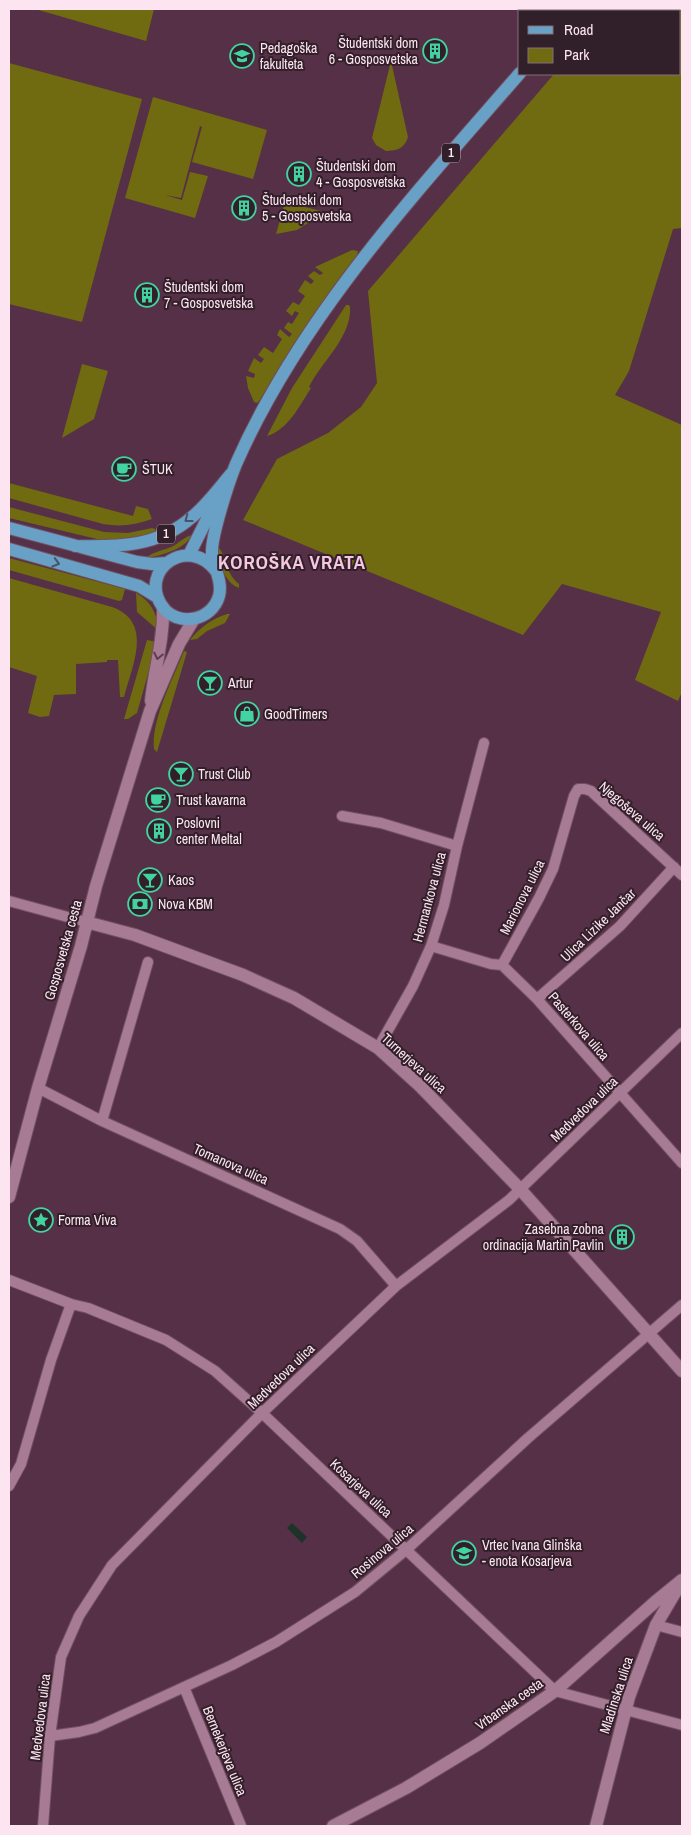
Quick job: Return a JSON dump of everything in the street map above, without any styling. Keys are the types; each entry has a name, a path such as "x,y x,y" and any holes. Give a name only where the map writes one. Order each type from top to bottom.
{"main road":[{"name":"1","path":"9,528 137,562 167,563 181,556 189,555 215,501 234,471 254,428 288,367 320,318 383,233 518,75"},
{"name":"1","path":"75,546 108,547 136,545 164,536 192,518 234,471"},
{"name":"1","path":"194,619 203,616 216,603 220,588 212,552 213,538 234,471"},
{"path":"9,549 139,586 160,602 171,615 182,619 194,619"},
{"path":"189,555 204,560 216,571"},
{"path":"160,602 156,585 159,573 167,563"}],"street":[{"path":"150,712 153,680 164,625 160,602"},
{"path":"150,712 179,644 194,619"},
{"name":"Gosposvetska cesta","path":"9,1197 38,1088 81,946 86,922 150,712"},
{"name":"Hermankova ulica","path":"378,1048 413,986 431,946 444,905 457,846 484,743"},
{"name":"Njegoševa ulica","path":"570,811 578,789 591,791 682,874"},
{"name":"Marionova ulica","path":"502,964 553,869 570,811"},
{"path":"342,816 380,823 457,846"},
{"name":"Ulica Lizike Jančar","path":"537,999 620,926 674,867"},
{"name":"Turnerjeva ulica","path":"9,901 135,935 243,975 294,998 378,1048 420,1086 520,1190 682,1371"},
{"path":"431,946 490,964 502,964"},
{"path":"102,1121 148,962"},
{"name":"Pasterkova ulica","path":"502,964 537,999 682,1163"},
{"name":"Medvedova ulica","path":"43,1826 50,1736 61,1657 78,1616 112,1565 262,1413 396,1286 509,1200 682,1033"},
{"name":"Tomanova ulica","path":"38,1088 102,1121 340,1229 357,1241 396,1286"},
{"name":"Kosarjeva ulica","path":"9,1280 71,1304 88,1308 166,1340 215,1371 262,1413 555,1691 682,1725"},
{"path":"9,1486 21,1464 51,1360 71,1304"},
{"name":"Rosinova ulica","path":"50,1736 95,1728 184,1687 276,1642 355,1592 406,1550 528,1438 682,1305"},
{"name":"Vrbanska cesta","path":"333,1826 414,1783 480,1743 555,1691 682,1580"},
{"name":"Mladinska ulica","path":"596,1826 626,1709 656,1625 682,1580"},
{"path":"656,1625 682,1632"},
{"name":"Bernekerjeva ulica","path":"184,1687 241,1826"}],"green space":[{"path":"35,9 154,9 146,41"},
{"path":"682,9 682,228 673,229 629,371 615,395 682,425 682,692 678,701 635,680 661,612 562,584 523,635 243,520 277,459 328,433 361,407 377,383 368,291 553,75 681,75 681,10 608,10"},
{"path":"391,61 408,137 405,144 400,148 386,151 376,145 372,138"},
{"path":"9,63 142,99 82,322 9,304"},
{"path":"153,97 267,130 253,179 192,162 202,127 200,126 181,198 165,195 182,200 190,172 208,176 195,218 125,198"},
{"path":"285,202 325,212 297,230 276,234"},
{"path":"352,250 358,251 357,255 306,326 260,400 257,403 254,402 248,388 246,376 254,378 255,374 248,371 254,358 261,363 264,359 258,355 264,347 273,353 282,339 277,335 280,329 289,337 292,334 284,328 288,322 292,324 299,313 295,311 292,316 286,311 293,302 299,305 305,296 298,291 305,280 311,284 314,281 308,276 314,271 320,275 323,273 315,267"},
{"path":"346,305 350,307 349,318 341,339 315,377 309,387 311,388 293,416 281,428 267,436 292,388"},
{"path":"82,364 108,371 94,419 62,438"},
{"path":"9,483 133,516 136,506 148,509 152,519 128,525 103,524 9,498"},
{"path":"9,507 104,532 128,533 152,528 155,529 157,534 143,538 101,540 9,518"},
{"path":"192,535 189,540 178,548 159,556 146,558 172,547"},
{"path":"217,546 223,554 228,569 239,584 239,588 229,581 226,576 220,564"},
{"path":"9,558 125,589 122,600 119,601 9,570"},
{"path":"9,578 112,607 125,614 133,623 137,646 124,697 120,697 118,660 76,664 76,694 54,695 49,716 40,717 28,713 37,676 9,667"},
{"path":"136,593 150,604 157,619 159,631 137,612"},
{"path":"230,614 225,623 207,631 197,639 190,640 207,624"},
{"path":"147,640 157,642 137,713 128,719 124,719"},
{"path":"184,651 187,652 157,752 154,749 154,738 159,713"}],"shaded area":[{"path":"292,1523 307,1537 302,1543 287,1528"}],"place":[{"name":"Študentski dom 6 - Gosposvetska","path":"435,51"},
{"name":"Pedagoška fakulteta","path":"242,56"},
{"name":"Študentski dom 4 - Gosposvetska","path":"299,174"},
{"name":"Študentski dom 5 - Gosposvetska","path":"244,208"},
{"name":"Študentski dom 7 - Gosposvetska","path":"147,295"},
{"name":"ŠTUK","path":"124,469"},
{"name":"Artur","path":"210,683"},
{"name":"GoodTimers","path":"247,714"},
{"name":"Trust Club","path":"181,774"},
{"name":"Trust kavarna","path":"158,800"},
{"name":"Poslovni center Meltal","path":"159,831"},
{"name":"Kaos","path":"150,880"},
{"name":"Nova KBM","path":"140,904"},
{"name":"Forma Viva","path":"41,1220"},
{"name":"Zasebna zobna ordinacija Martin Pavlin","path":"622,1237"},
{"name":"Vrtec Ivana Glinška - enota Kosarjeva","path":"464,1553"}],"district":[{"name":"KOROŠKA VRATA","path":"292,562"}]}
